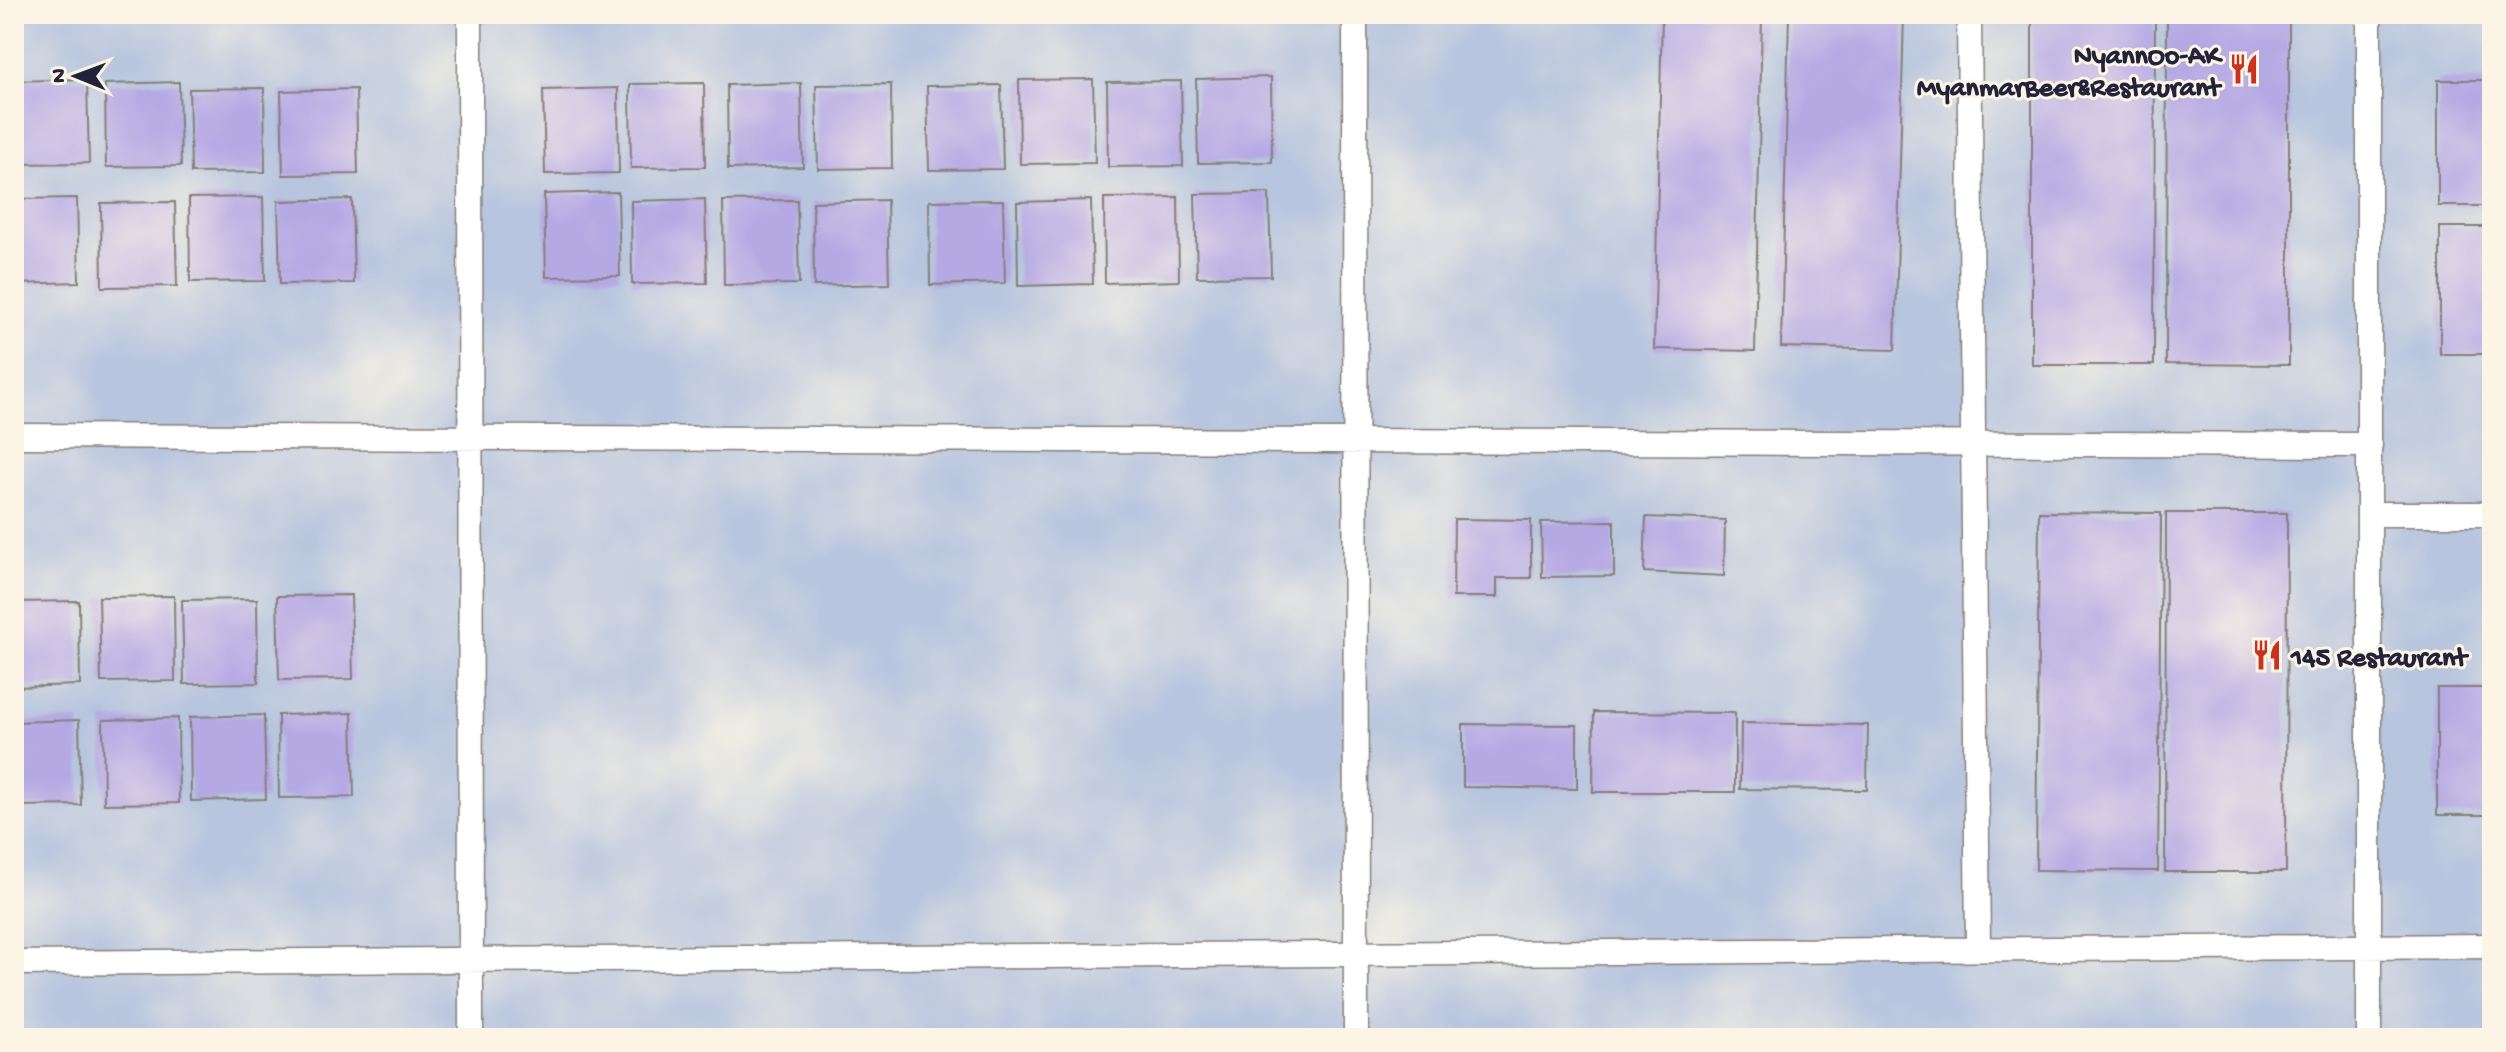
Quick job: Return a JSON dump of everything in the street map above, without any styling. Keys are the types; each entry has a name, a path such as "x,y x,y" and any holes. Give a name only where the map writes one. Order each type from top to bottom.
{"lane":[{"path":"470,14 471,1038"},
{"path":"1355,14 1356,1038"},
{"path":"1969,14 1978,948"},
{"path":"2369,14 2369,1038"},
{"path":"14,436 2370,445"},
{"path":"2371,514 2492,514"},
{"path":"14,963 2492,946"}],"shaded area":[{"path":"14,14 2492,14 2492,1038 14,1038"}],"building":[{"path":"1662,14 1762,14 1755,351 1654,349"},
{"path":"1789,14 1904,14 1895,350 1781,347"},
{"path":"2032,14 2155,14 2154,365 2032,365"},
{"path":"2167,14 2289,14 2289,365 2166,364"},
{"path":"1271,77 1272,162 1198,163 1196,79"},
{"path":"87,79 89,163 15,164 14,81"},
{"path":"1093,79 1095,163 1020,164 1019,80"},
{"path":"2438,80 2492,80 2492,206 2438,206"},
{"path":"1181,81 1183,166 1108,167 1107,82"},
{"path":"179,82 181,166 106,167 105,84"},
{"path":"704,83 705,167 631,168 630,84"},
{"path":"801,83 803,167 728,169 727,85"},
{"path":"891,84 892,168 818,169 816,85"},
{"path":"1001,85 1003,169 929,170 927,86"},
{"path":"264,88 265,172 191,173 189,89"},
{"path":"618,88 619,173 545,174 543,90"},
{"path":"356,89 358,174 283,175 281,91"},
{"path":"618,192 620,276 546,277 544,194"},
{"path":"1269,193 1271,276 1197,277 1195,194"},
{"path":"263,197 265,281 190,282 189,198"},
{"path":"1178,197 1179,281 1105,283 1104,198"},
{"path":"77,198 79,282 14,284 14,199"},
{"path":"352,199 354,283 280,284 278,201"},
{"path":"705,199 707,283 632,284 631,201"},
{"path":"797,200 799,284 724,285 723,201"},
{"path":"887,200 889,284 814,286 813,202"},
{"path":"1003,200 1005,283 930,285 929,201"},
{"path":"1091,200 1093,284 1018,286 1017,202"},
{"path":"175,202 177,286 102,287 101,203"},
{"path":"2440,227 2492,227 2492,354 2440,354"},
{"path":"2039,512 2161,513 2158,871 2036,870"},
{"path":"2166,513 2287,513 2286,872 2165,872"},
{"path":"1646,517 1725,520 1724,576 1644,572"},
{"path":"1454,519 1531,520 1531,578 1497,578 1497,597 1453,597"},
{"path":"1614,521 1614,576 1542,577 1541,522"},
{"path":"351,595 353,679 279,680 277,596"},
{"path":"174,596 175,681 101,682 99,597"},
{"path":"257,599 258,683 184,684 182,600"},
{"path":"79,601 80,685 14,687 14,602"},
{"path":"2437,688 2492,688 2492,815 2437,815"},
{"path":"1594,712 1735,713 1735,792 1593,792"},
{"path":"352,713 354,797 279,798 278,715"},
{"path":"264,715 266,799 191,801 190,717"},
{"path":"178,718 179,803 104,804 103,720"},
{"path":"79,720 81,805 14,806 14,722"},
{"path":"1741,723 1868,725 1867,790 1740,789"},
{"path":"1463,724 1577,725 1577,789 1463,787"}],"place":[{"name":"NyannOo-AK MyanmarBeer&Restaurant","path":"2244,69"},
{"name":"145 Restaurant","path":"2267,655"}]}
